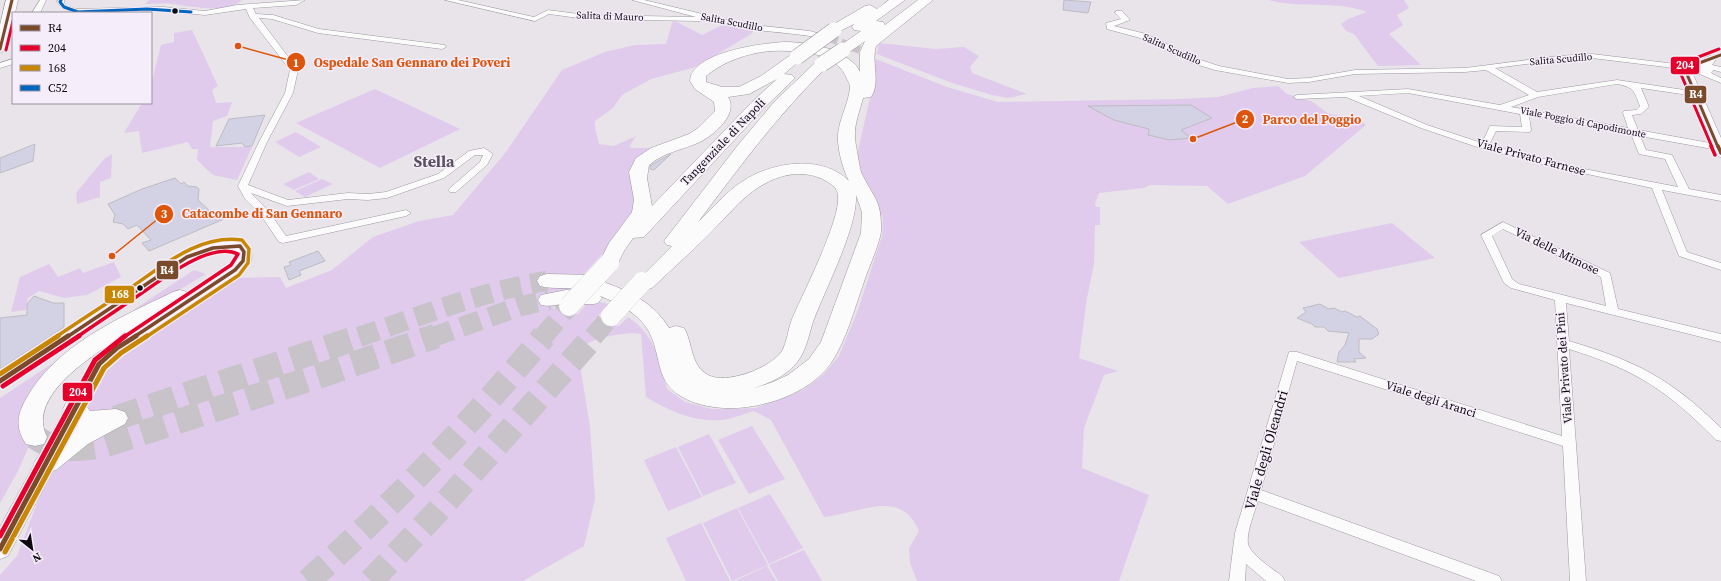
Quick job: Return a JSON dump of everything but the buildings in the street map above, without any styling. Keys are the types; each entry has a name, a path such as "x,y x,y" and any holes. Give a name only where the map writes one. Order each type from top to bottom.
{"highway":[{"path":"830,259 858,217 860,206 858,194 845,171 840,144 841,134 853,90 853,81 849,72 838,62 823,55 801,49 784,48 754,52 722,62 708,70 704,75 703,81 707,86 720,91 735,92 747,90 757,86 810,61 835,41 886,0"},
{"name":"Tangenziale di Napoli","path":"555,296 609,263 758,105 785,80 835,41 898,0"},
{"name":"Tangenziale di Napoli","path":"835,41 913,0"},
{"path":"850,165 853,143 867,84 867,52 869,45 926,0"},
{"path":"582,282 617,294 644,310 661,332 674,375 685,387 703,396 731,399 756,396 785,386 810,371 819,362 834,336 871,233 872,219 869,202 850,165 846,135 858,86 856,75 846,64 836,57 822,51 796,46 760,49 725,58 704,69 698,78 701,86 721,99 723,105 722,112 703,135 690,142 656,153 641,164 637,171 642,194 642,209 637,221 615,248 609,263"},
{"name":"Tangenziale di Napoli","path":"643,283 773,114 803,81 810,61"},
{"path":"555,296 582,282 605,283 627,289 652,302 666,317 675,331 685,365 690,373 706,383 729,385 752,381 764,376 784,363 790,356 799,331 830,259 847,204 844,188 833,177 820,172 802,169 788,170 766,176 743,190 643,283 618,308"},
{"path":"683,230 717,200"},
{"path":"555,296 587,297 610,301 622,306 637,315 649,327 668,357"},
{"path":"35,437 30,428 31,412 41,393 56,376 80,354 116,330 180,297"},
{"path":"48,463 62,449 81,435 116,418 94,420 84,419 80,418 75,409"}],"main road":[{"path":"0,49 12,0"},
{"path":"1706,67 1694,94 1720,151"},
{"path":"0,381 180,261 196,253 230,244 240,246 244,252 243,261 235,270 117,348 102,360 90,379 48,463 0,549"},
{"path":"0,390 188,265 210,255 219,254 228,256 230,263 225,269 115,340 98,354 86,368 75,384 0,526"}],"street":[{"path":"37,12 43,0"},
{"path":"61,0 60,2 64,7 78,12 163,9 205,14 248,6 296,2"},
{"name":"Salita di Mauro","path":"448,0 535,19 548,12 586,17 698,19 704,17"},
{"name":"Salita Scudillo","path":"635,0 744,26 810,33 835,41"},
{"path":"266,16 296,2"},
{"path":"248,6 252,16 294,70 289,94 263,142 243,186 248,197 264,212 283,240 406,212"},
{"name":"Salita Scudillo","path":"1119,13 1126,20 1110,26 1143,36 1195,61 1218,68 1288,81 1309,80 1355,72 1489,68 1558,58 1592,56 1680,68 1706,67 1721,80"},
{"path":"252,16 266,16 318,31 442,47"},
{"path":"1592,56 1598,54 1623,55 1660,59"},
{"path":"0,66 12,61"},
{"path":"1489,68 1536,95"},
{"path":"1503,107 1536,95 1607,83 1694,94"},
{"path":"1631,85 1638,90 1645,107 1638,112 1627,113 1642,152 1669,157 1685,192"},
{"name":"Viale Poggio di Capodimonte","path":"1361,96 1408,91 1633,131 1720,151"},
{"name":"Viale Privato Farnese","path":"1298,97 1347,94 1361,96 1423,126 1562,167 1656,187 1721,198"},
{"path":"1485,145 1493,128 1528,130 1524,111"},
{"path":"243,186 287,203 348,196 368,197 387,195 441,176 472,153 484,151 488,154 484,163 453,190"},
{"path":"1656,187 1683,254 1719,267 1721,277"},
{"name":"Via delle Mimose","path":"1560,298 1515,286 1508,281 1486,235 1503,225 1606,275 1613,311"},
{"name":"Viale Privato dei Pini","path":"1578,581 1560,298 1721,338"},
{"path":"1563,343 1623,363 1652,378 1678,396 1721,436"},
{"name":"Viale degli Aranci","path":"1293,355 1569,443"},
{"name":"Viale degli Oleandri","path":"1238,581 1242,533 1293,355"},
{"path":"1253,493 1494,581"},
{"path":"1241,546 1249,558 1277,581"}],"shaded area":[{"path":"149,0 242,0 235,5 227,7 199,8 169,4 145,4"},
{"path":"1269,0 1404,0 1409,8 1397,15 1403,25 1389,34 1421,65 1378,66 1354,34 1346,31 1341,24 1348,19 1367,12 1343,6 1293,4"},
{"path":"673,20 702,35 722,25 755,30 751,34 696,67 651,79 622,95 613,108 595,121 599,144 614,146 636,136 630,145 631,148 660,148 646,154 635,218 553,308 578,314 590,300 609,304 592,322 619,326 628,317 644,332 655,348 667,389 685,402 712,409 755,408 784,398 804,389 823,375 839,356 858,310 882,236 883,218 858,170 857,155 874,81 873,58 947,87 998,102 1218,97 1253,88 1278,86 1287,94 1311,101 1329,114 1357,118 1366,125 1305,176 1228,204 1207,186 1150,185 1144,188 1099,193 1095,203 1096,207 1100,207 1100,225 1095,225 1094,264 1087,298 1079,358 1118,371 1104,375 1084,428 1082,468 1149,495 1119,581 917,581 910,563 909,548 919,531 911,518 901,510 890,506 878,506 824,517 771,420 754,411 733,418 721,420 701,419 673,411 646,397 641,334 635,333 619,334 602,338 582,347 580,365 590,427 595,499 584,546 523,581 0,581 0,575 17,556 42,490 52,469 74,446 90,394 109,362 235,278 280,277 286,288 332,270 373,237 419,221 453,215 506,152 562,70 605,52 635,45 666,44"},
{"path":"192,30 218,86 212,90 216,103 232,102 227,116 213,121 210,147 252,147 237,180 213,175 197,160 198,149 192,149 188,142 142,153 139,131 124,133 141,104 152,104 152,81 161,45 174,42 174,33"},
{"path":"879,43 936,49 964,47 979,56 970,67 972,73 1027,94 1008,98 992,95 952,83 877,54"},
{"path":"375,89 460,129 380,168 296,123"},
{"path":"296,132 321,147 299,157 275,142"},
{"path":"112,154 111,178 100,182 100,197 77,204 76,193 104,159"},
{"path":"309,172 319,179 294,190 283,184"},
{"path":"322,179 333,184 305,197 295,191"},
{"path":"1392,223 1435,258 1339,278 1299,242"},
{"path":"114,262 121,277 87,295 64,298 39,291 28,298 26,310 11,312 20,277 49,264 58,277 80,268 83,273"},
{"path":"194,270 206,274 122,324 22,419 29,446 17,473 0,503 0,398"},
{"path":"752,426 785,479 749,494 718,440"},
{"path":"709,434 736,483 703,496 678,447"},
{"path":"676,447 702,497 668,511 644,460"},
{"path":"770,494 803,548 769,564 738,508"},
{"path":"737,508 768,565 732,581 703,523"},
{"path":"701,523 730,581 686,581 666,538"},
{"path":"804,550 822,581 778,581 769,565"},
{"path":"767,566 776,581 735,581"}],"tunnel":[{"path":"830,38 875,56"},
{"path":"359,337 475,298 523,285 547,281"},
{"path":"433,337 521,306 549,300"},
{"path":"543,337 569,306"},
{"path":"593,337 611,316"},
{"path":"35,437 52,446 60,448 87,448 105,445 322,375 436,336"},
{"path":"308,581 401,493 460,432 544,336"},
{"path":"371,581 436,513 594,336"},
{"path":"116,418 359,337"}],"transit line":[{"name":"R4","path":"0,49 12,0"},
{"name":"C52","path":"61,0 60,2 64,7 78,12 147,9 191,12"},
{"name":"204","path":"6,50 12,25"},
{"name":"204","path":"1715,155 1680,72 1688,61 1719,49"},
{"name":"R4","path":"1721,55 1691,66 1686,72 1721,153"},
{"name":"168","path":"0,374 184,252 205,243 227,239 242,240 249,249 248,263 239,275 121,353 104,368 5,552"},
{"name":"R4","path":"0,381 187,257 206,249 219,246 240,246 244,252 243,261 235,270 117,348 99,364 0,549"},
{"name":"204","path":"0,536 95,360 114,343 231,265 237,258 238,254 233,251 219,252 202,257 183,266 3,386"}],"place":[{"name":"Ospedale San Gennaro dei Poveri","path":"238,46"},
{"name":"Parco del Poggio","path":"1193,139"},
{"name":"Catacombe di San Gennaro","path":"112,256"}],"district":[{"name":"Stella","path":"434,161"}]}
